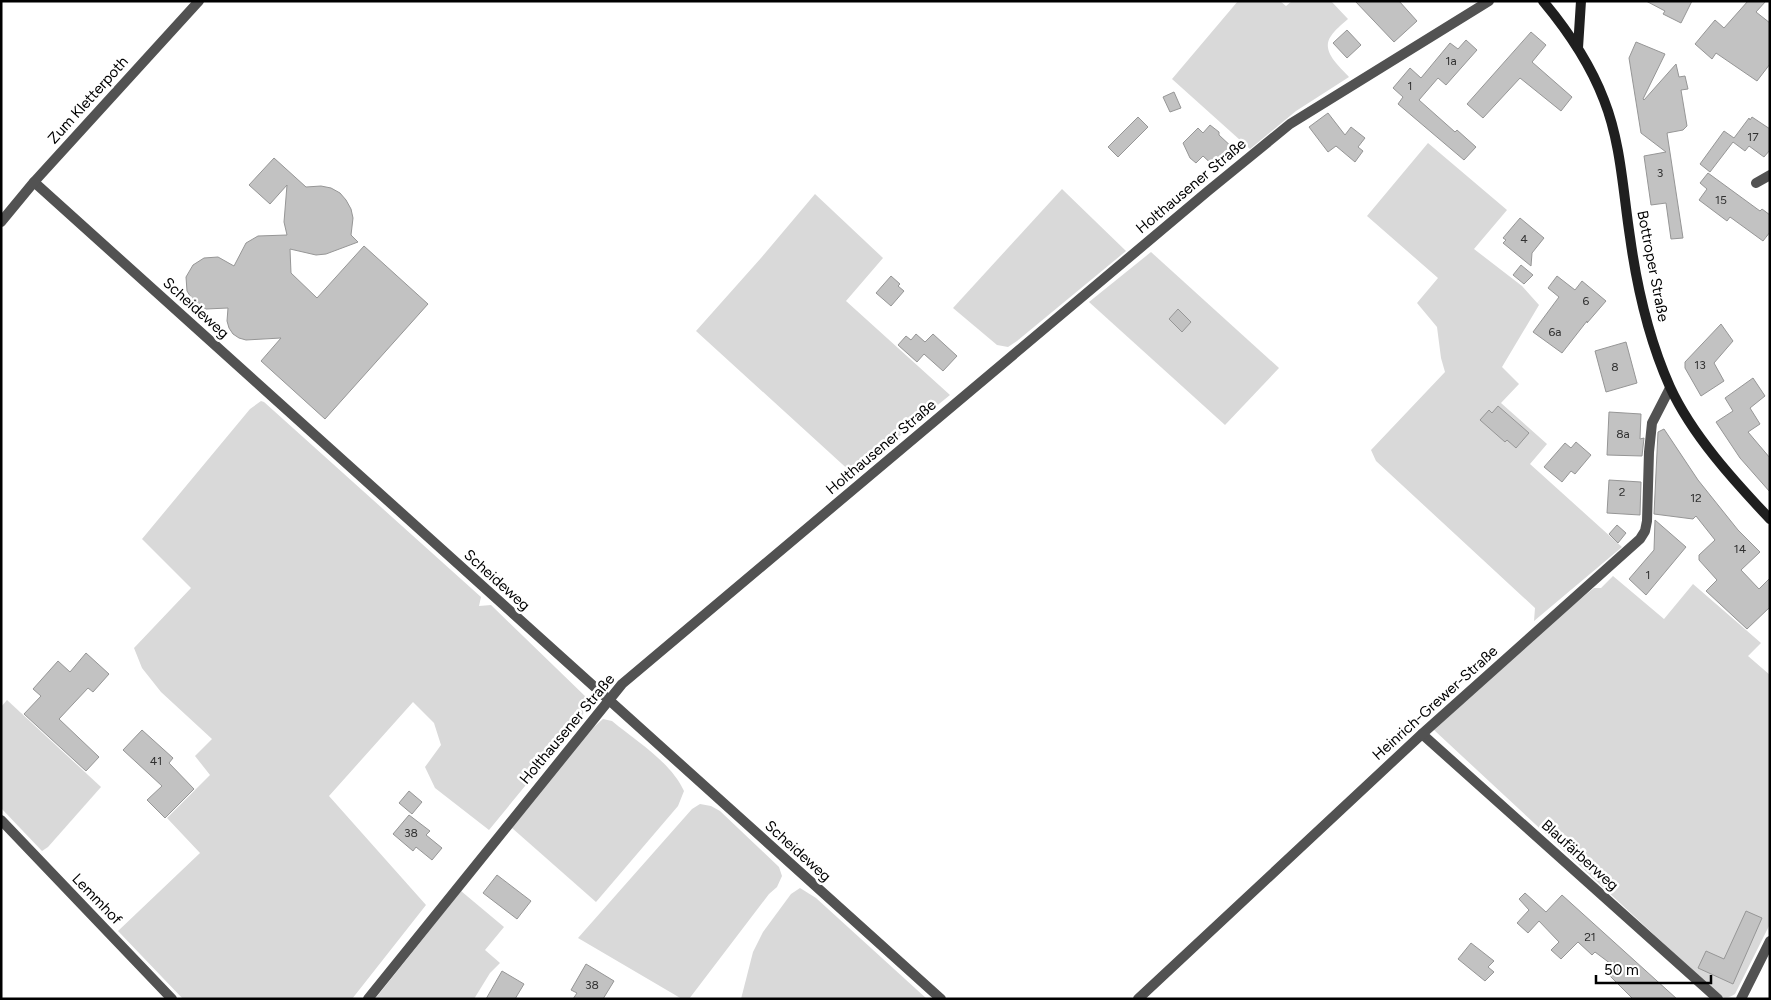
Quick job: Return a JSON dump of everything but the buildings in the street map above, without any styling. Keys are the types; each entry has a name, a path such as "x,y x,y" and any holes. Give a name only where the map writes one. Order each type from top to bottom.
{"main road":[{"name":"Bottroper Straße","path":"1542,1 1589,65 1605,102 1614,134 1642,305 1670,388 1691,424 1715,458 1770,519"},
{"path":"1578,48 1581,1"}],"street":[{"name":"Zum Kletterpoth","path":"1,222 34,182 199,1"},
{"name":"Holthausener Straße","path":"368,999 622,684 1208,190 1290,124 1489,1"},
{"path":"1756,183 1770,175"},
{"name":"Scheideweg","path":"34,182 940,999"},
{"name":"Heinrich-Grewer-Straße","path":"1138,999 1422,734 1640,539 1645,531 1647,521 1649,452 1652,423 1670,388"},
{"name":"Blaufärberweg","path":"1422,734 1718,999"},
{"name":"Lemmhof","path":"1,820 172,999"},
{"path":"1741,999 1770,940"}],"shaded area":[{"path":"1238,1 1280,1 1286,6 1292,1 1331,1 1348,19 1331,36 1328,47 1329,53 1336,64 1349,77 1296,111 1250,149 1172,79"},
{"path":"1428,143 1507,210 1474,249 1522,286 1539,305 1502,367 1519,384 1501,403 1547,444 1530,464 1622,547 1534,621 1535,608 1376,461 1371,450 1445,372 1437,327 1417,303 1438,278 1367,216"},
{"path":"1062,189 1126,251 1017,341 1008,347 997,345 953,308"},
{"path":"815,194 883,258 846,301 950,395 853,474 696,331"},
{"path":"1151,252 1279,368 1225,425 1089,302"},
{"path":"261,401 481,597 479,606 491,605 587,698 586,709 580,719 489,830 435,788 425,767 441,745 434,723 413,702 329,796 426,905 352,999 183,999 118,931 200,853 167,818 210,775 195,756 212,739 161,692 142,668 134,648 191,588 142,539 250,409"},
{"path":"1613,576 1664,619 1693,584 1761,643 1748,656 1770,675 1770,924 1735,994 1729,997 1720,996 1434,730 1553,621 1594,588 1601,588"},
{"path":"7,700 101,787 48,847 42,851 1,808 1,707"},
{"path":"603,719 612,721 662,761 678,780 684,791 678,806 596,902 512,828 587,733"},
{"path":"700,804 711,806 720,811 779,867 782,876 777,887 769,894 689,999 682,999 578,938 692,809"},
{"path":"800,888 816,898 927,999 741,999 753,952 763,932 791,894"},
{"path":"461,891 504,927 485,950 500,963 490,973 474,999 375,999"}]}
